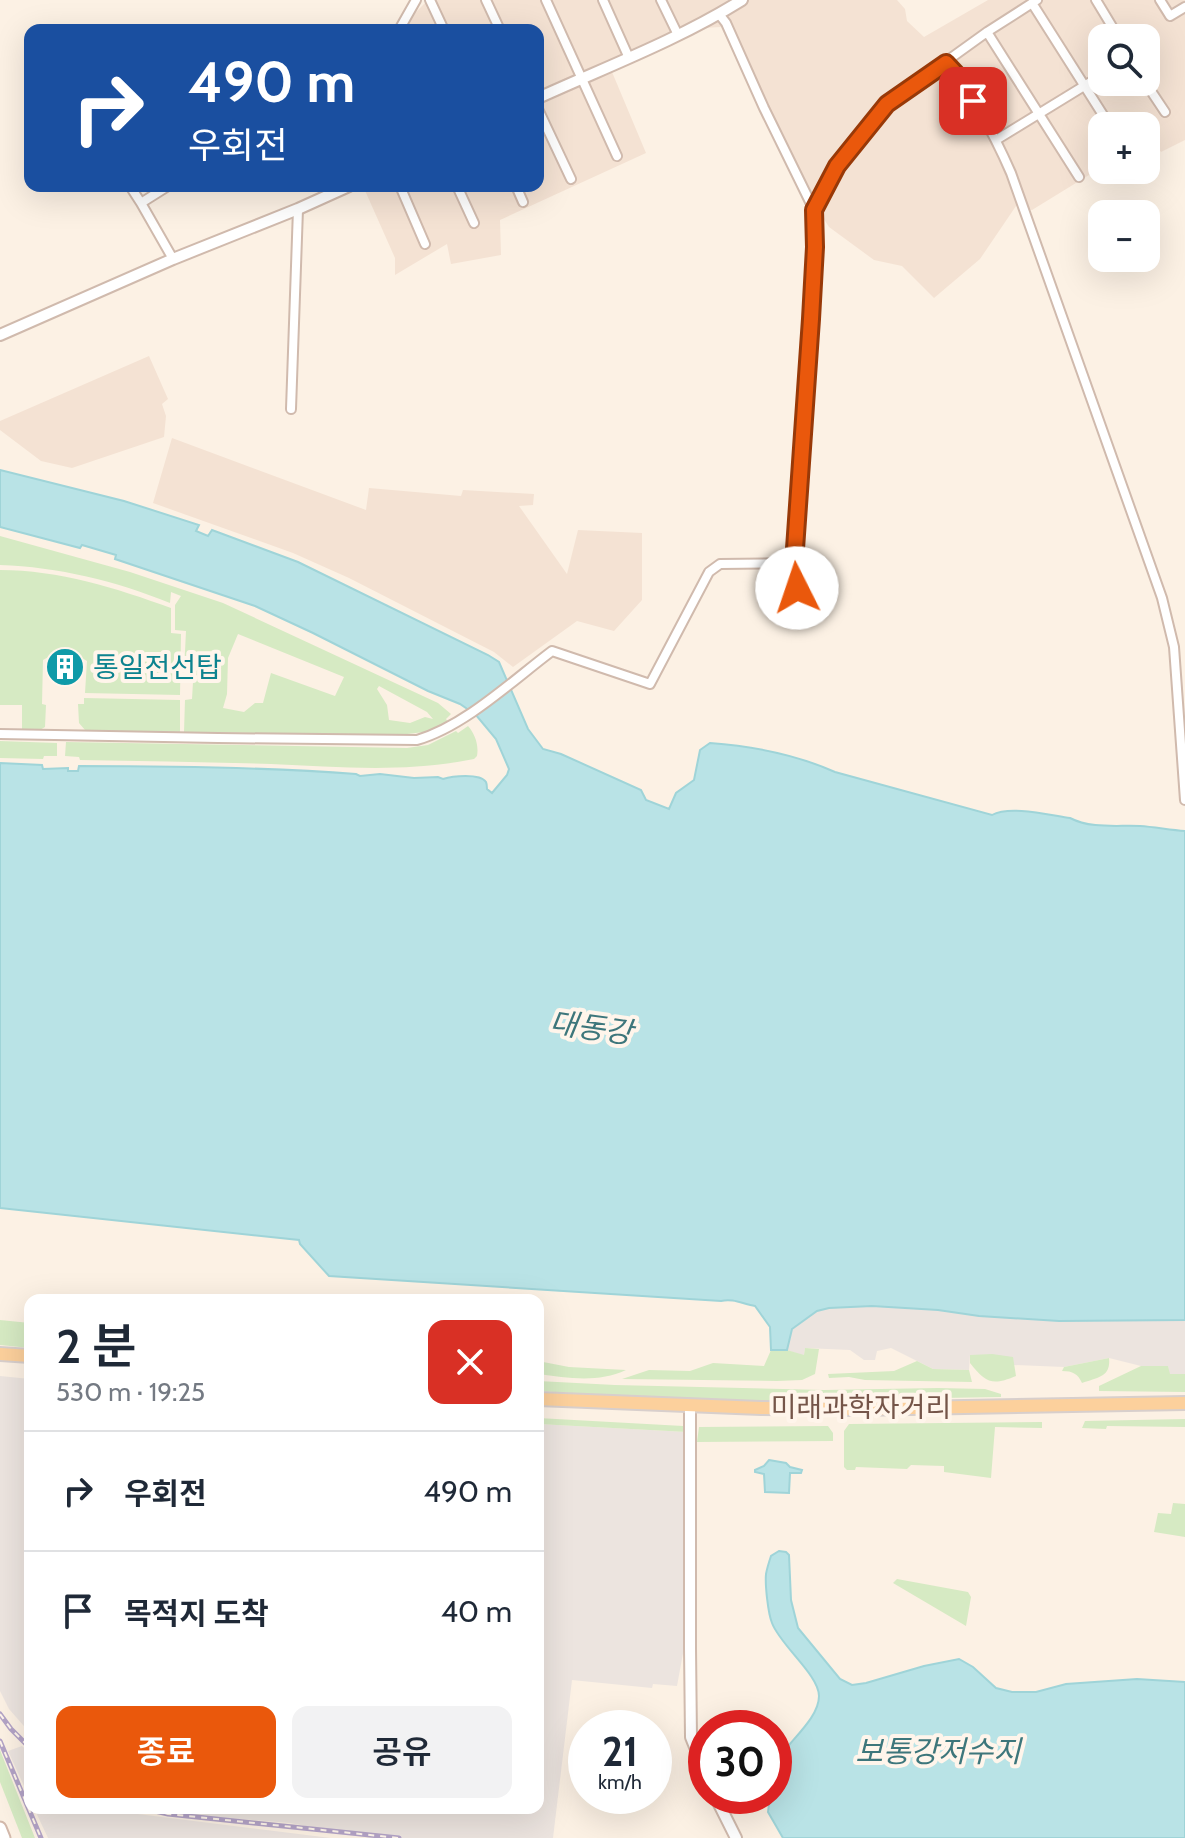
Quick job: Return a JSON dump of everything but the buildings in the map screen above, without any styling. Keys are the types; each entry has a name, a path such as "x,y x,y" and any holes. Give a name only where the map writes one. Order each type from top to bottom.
{"main road":[{"path":"0,1354 24,1356"},
{"name":"미래과학자거리","path":"544,1399 858,1409 1183,1403"},
{"path":"0,1828 4,1838"}],"street":[{"path":"402,24 416,0"},
{"path":"430,0 441,24"},
{"path":"486,0 497,24"},
{"path":"546,0 617,156"},
{"path":"603,0 629,58"},
{"path":"661,0 678,35"},
{"path":"544,95 678,35 724,7 742,0"},
{"path":"1096,0 1111,24"},
{"path":"1160,0 1170,16 1185,7"},
{"path":"814,210 837,166 887,104 1034,2 1101,112"},
{"path":"724,7 726,23 814,210 811,319 794,563 797,588"},
{"path":"987,32 1079,177"},
{"path":"946,63 960,78 996,140 1015,182 1162,598 1174,647 1185,800"},
{"path":"996,140 1088,83"},
{"path":"1154,96 1165,112"},
{"path":"544,122 571,179"},
{"path":"134,192 173,259"},
{"path":"141,203 158,192"},
{"path":"0,335 336,192"},
{"path":"403,192 425,244"},
{"path":"460,192 474,223"},
{"path":"519,192 523,202"},
{"path":"291,409 298,209"},
{"path":"0,734 417,740 463,719 552,651 650,684 709,572 720,564 794,563"},
{"path":"690,1406 691,1710"},
{"path":"724,1814 736,1838"}],"shaded area":[{"path":"428,0 897,0 905,9 907,21 924,37 988,0 1185,0 1185,140 1161,152 1160,112 1088,112 1088,176 1032,210 1016,206 980,259 934,298 902,266 874,260 829,227 781,153 721,27 703,28 612,72 646,153 500,220 501,255 451,264 447,244 395,275 395,258 366,192 544,192 544,24 408,24"},
{"path":"149,356 168,399 162,404 166,416 164,437 72,468 41,461 0,430 0,421"},
{"path":"172,438 366,510 369,488 461,496 463,490 534,494 533,505 519,506 567,574 578,530 642,533 642,600 614,631 577,621 513,667 494,652 349,578 293,553 153,503"},
{"path":"872,1306 1059,1321 1185,1320 1185,1374 1169,1374 1168,1366 1141,1366 1109,1358 1064,1367 1013,1365 1013,1358 970,1355 969,1370 933,1369 891,1348 877,1351 875,1360 864,1360 850,1350 805,1348 804,1356 787,1350 792,1329 817,1311"},
{"path":"0,1376 24,1378 24,1726 9,1709 0,1691"},
{"path":"544,1424 687,1432 686,1637 677,1686 653,1684 652,1688 572,1680 553,1838 370,1838 290,1823 186,1814 544,1814"},
{"path":"24,1748 24,1786 8,1751"},
{"path":"37,1814 138,1814 331,1838 48,1838"}],"green space":[{"path":"0,536 130,572 223,603 438,703 451,714 446,719 448,722 424,732 399,735 184,732 185,700 192,699 193,682 191,672 184,672 186,631 175,630 175,605 181,596 171,592 170,603 86,576 0,565","holes":["238,634 344,677 335,696 271,673 263,703 255,703 244,712 223,708 227,694 228,658","379,686 427,712 433,719 425,717 410,723 389,720 387,705 377,689"]},
{"path":"0,570 44,573 87,582 171,608 171,633 181,634 180,695 85,693 87,661 69,652 61,652 43,660 45,727 40,730 22,729 22,705 0,705"},
{"path":"84,698 180,700 180,733 85,730 79,723 78,704 84,704"},
{"path":"468,726 477,744 474,759 398,768 80,760 79,757 65,756 66,742 407,748 428,745"},
{"path":"0,741 57,743 57,756 44,756 43,759 0,758"},
{"path":"0,1320 24,1322 24,1347 0,1345"},
{"path":"805,1348 819,1349 815,1374 802,1380 622,1379 649,1370 690,1371 713,1363 764,1366 771,1350 804,1355"},
{"path":"970,1355 1013,1357 1016,1376 990,1381 970,1363"},
{"path":"1109,1358 1106,1373 1082,1383 1075,1374 1062,1371 1064,1367"},
{"path":"917,1361 933,1369 969,1370 972,1382 829,1378 828,1374 894,1371"},
{"path":"544,1362 569,1367 626,1370 605,1377 544,1375"},
{"path":"1141,1366 1168,1366 1170,1374 1185,1374 1185,1392 1099,1391 1099,1386"},
{"path":"544,1381 824,1390 985,1389 1001,1394 1001,1397 759,1401 544,1391"},
{"path":"544,1418 683,1426 687,1432 544,1424"},
{"path":"1185,1419 1185,1427 1082,1428 1085,1421"},
{"path":"1042,1422 1042,1428 995,1427 991,1478 944,1472 944,1466 911,1465 907,1469 856,1467 855,1470 844,1467 844,1431 849,1424"},
{"path":"828,1426 833,1433 833,1441 697,1442 699,1427"},
{"path":"1173,1503 1185,1504 1185,1537 1154,1532 1158,1513 1171,1514"},
{"path":"897,1579 968,1592 971,1597 966,1626 893,1583"},
{"path":"0,1750 35,1838 22,1838 0,1782"}],"water":[{"name":"대동강","path":"0,470 124,501 199,525 196,531 208,536 212,530 298,562 488,655 499,662 528,729 543,749 641,790 646,800 669,809 676,793 694,780 700,750 710,743 790,756 835,772 992,815 1009,811 1030,812 1095,825 1185,831 1185,1320 1059,1321 872,1306 829,1308 817,1311 792,1329 787,1350 771,1350 770,1327 755,1306 734,1301 329,1276 299,1240 0,1208 0,763 42,765 43,769 68,768 68,771 78,771 79,766 183,767 443,779 472,776 483,779 492,793 509,769 496,739 476,715 460,704 313,633 255,606 115,559 116,555 0,527"},
{"path":"769,1460 802,1470 801,1473 790,1473 789,1493 765,1492 764,1474 755,1470"},
{"name":"보통강저수지","path":"779,1551 789,1555 791,1600 798,1628 840,1679 852,1685 959,1659 996,1688 1012,1692 1036,1692 1066,1684 1137,1679 1185,1682 1185,1838 783,1838 769,1814 792,1814 792,1742 815,1712 819,1696 813,1679 776,1632 771,1618 766,1574 771,1556"}],"railway":[{"path":"0,1714 24,1742"},
{"path":"0,1741 24,1798"},
{"path":"31,1814 41,1838"},
{"path":"168,1814 399,1838"}],"place":[{"name":"통일전선탑","path":"65,667"}],"route":[{"path":"797,588 794,563 811,319 814,210 837,166 887,104 946,63 960,78 973,101"}]}
